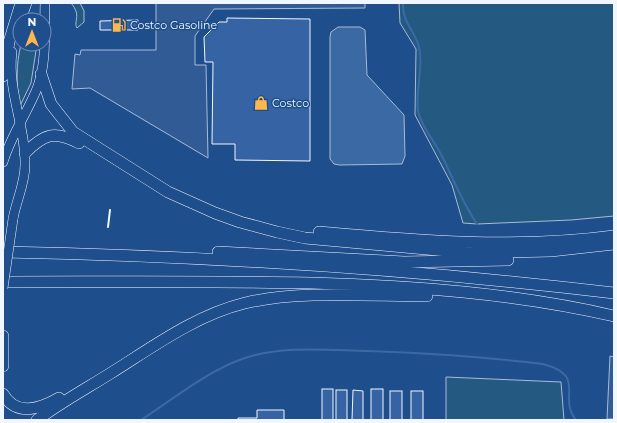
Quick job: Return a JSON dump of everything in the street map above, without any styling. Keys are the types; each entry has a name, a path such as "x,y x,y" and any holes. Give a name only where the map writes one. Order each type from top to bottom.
{"highway":[{"path":"3,76 9,42 21,3"},
{"path":"41,74 51,104 73,132 184,200 234,220 305,238 470,253 551,252 614,244"},
{"path":"25,154 44,137 58,135 70,138 128,167"},
{"path":"268,229 455,242 530,243 614,236"},
{"path":"3,252 152,250 267,254 426,263 535,259 614,249"},
{"path":"3,252 203,258 494,280 614,293"},
{"path":"3,282 168,281 342,284 443,290 545,303 614,316"},
{"path":"3,394 7,401 15,407 24,410 42,407 152,342 227,308 252,302 285,297 492,296"},
{"path":"37,420 191,324"},
{"path":"3,336 3,366"}],"main road":[{"path":"3,162 11,138 30,104 41,74 46,27 45,3"},
{"path":"3,288 13,219 24,178 25,154 12,82 11,63 13,52"}],"shaded area":[{"path":"71,3 80,3 84,11 84,22 77,28 77,15"},
{"path":"156,3 365,3 365,8 214,9 195,36 195,65 206,65 208,158 90,88 72,89 75,54 80,55 81,50 156,50"},
{"path":"399,3 614,3 614,216 571,220 477,224 463,223 452,185 415,115 416,49 400,23"},
{"path":"338,27 360,27 365,30 367,75 404,115 405,156 402,164 339,165 334,164 330,159 330,37 331,32"},
{"path":"20,52 36,52 31,83 20,106 17,75"},
{"path":"610,356 614,357 614,419 607,419"},
{"path":"446,377 561,382 564,420 446,420"}],"building":[{"name":"Costco","path":"227,18 310,19 310,161 235,160 235,144 212,144 213,62 205,62 204,37 219,22 227,22"},
{"name":"Costco Gasoline","path":"138,20 138,30 100,30 100,21"},
{"path":"322,389 333,389 333,420 322,420"},
{"path":"371,389 383,389 383,420 371,420"},
{"path":"336,390 347,390 347,420 336,420"},
{"path":"353,390 363,391 363,420 352,420"},
{"path":"390,391 402,391 402,420 390,420"},
{"path":"411,391 423,391 423,420 411,420"},
{"path":"257,410 284,410 284,420 238,420 238,418 257,418"}],"waterway":[{"path":"403,3 405,16 419,47 421,63 417,103 420,117 441,154 462,199 477,224"},
{"path":"141,420 203,378 229,364 257,355 304,349 434,354 543,364 557,369 568,381 569,403 576,420"}],"wall":[{"path":"108,227 110,210"}],"place":[{"name":"Costco Gasoline","path":"119,25"},
{"name":"Costco","path":"261,103"}]}
